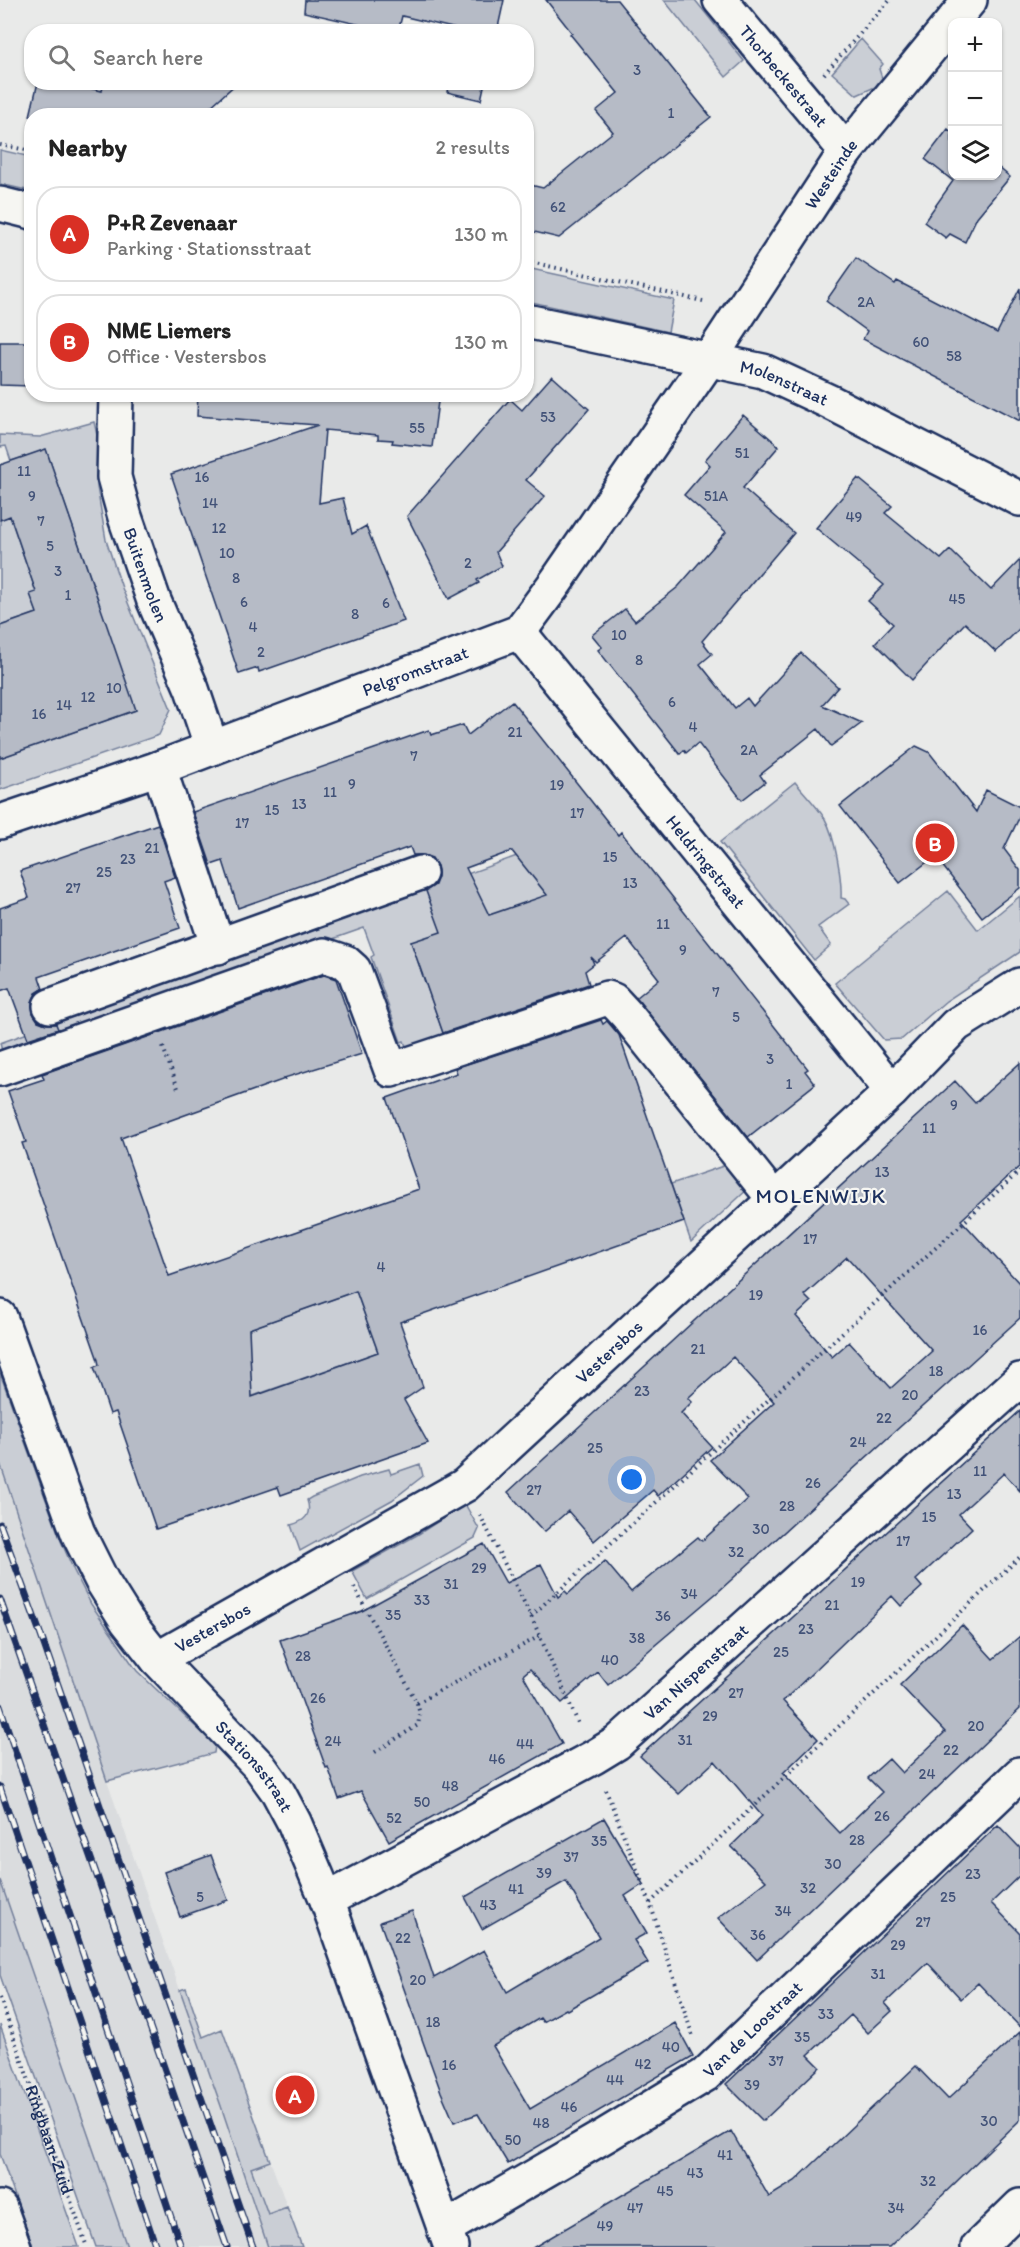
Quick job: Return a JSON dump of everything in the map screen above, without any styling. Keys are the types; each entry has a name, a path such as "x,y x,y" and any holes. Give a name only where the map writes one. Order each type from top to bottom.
{"street":[{"name":"Thorbeckestraat","path":"720,0 846,151"},
{"name":"Westeinde","path":"709,360 846,151 970,0"},
{"path":"0,204 24,210"},
{"name":"Molenstraat","path":"534,323 763,371 830,402 1020,499"},
{"path":"519,632 709,360"},
{"name":"Buitenmolen","path":"116,402 114,477 125,517 154,601 192,689 212,748"},
{"name":"Pelgromstraat","path":"0,822 159,768 519,632"},
{"name":"Heldringstraat","path":"519,632 892,1091"},
{"path":"159,768 218,946"},
{"path":"50,1006 420,873"},
{"path":"0,1069 324,955 345,962 354,970 391,1070 607,998 613,1000 626,1014 774,1199"},
{"name":"Vestersbos","path":"157,1659 465,1485 892,1091 956,1025 1020,985"},
{"name":"Stationsstraat","path":"0,1317 78,1533 102,1581 127,1621 157,1659 234,1738 278,1792 294,1822 327,1900 447,2238"},
{"name":"Van Nispenstraat","path":"327,1900 617,1743 1020,1380"},
{"name":"Van de Loostraat","path":"447,2238 606,2135 705,2075 1020,1774"},
{"path":"978,2247 1020,2206"},
{"path":"0,2208 14,2247"}],"path":[{"path":"802,99 890,0"},
{"path":"0,144 24,149"},
{"path":"534,263 704,301 737,317"},
{"path":"152,1015 179,1091"},
{"path":"531,1616 1020,1171"},
{"path":"465,1485 531,1616 594,1757 650,1903 705,2075"},
{"path":"650,1903 1020,1557"},
{"path":"338,1558 417,1703 420,1714 418,1725 372,1754"},
{"path":"417,1703 540,1636"},
{"name":"Ringbaan-Zuid","path":"0,1998 87,2247"}],"shaded area":[{"path":"664,0 695,0 744,61 726,77"},
{"path":"861,39 883,64 879,69 882,78 875,87 857,95 832,73"},
{"path":"0,150 24,155 24,189 0,184"},
{"path":"534,270 674,300 668,332 534,303"},
{"path":"94,422 97,435 97,487 106,540 122,588 171,709 159,735 0,790 0,758 136,710 70,609 98,599 46,450 11,461 6,446 0,447 0,435 40,437"},
{"path":"10,516 36,592 31,594 37,613 0,626 0,520"},
{"path":"795,782 829,826 837,858 841,898 849,904 818,927 831,945 814,960 720,842"},
{"path":"517,856 589,948 411,942 446,1041 409,1054 404,1041 401,1042 371,957 374,955 364,928 3,1055 0,1043"},
{"path":"948,891 978,930 1020,896 1020,952 946,1001 902,1039 884,1040 835,983"},
{"path":"732,1163 751,1186 691,1242 671,1184"},
{"path":"356,1291 378,1352 250,1397 249,1329"},
{"path":"0,1373 61,1541 91,1604 137,1671 215,1745 214,1753 107,1781 0,1463"},
{"path":"0,1444 121,1776 107,1781 180,1990 186,1988 203,2037 222,2029 302,2247 102,2247 0,1958"},
{"path":"420,1464 423,1476 392,1500 300,1551 291,1525 306,1517 309,1510 307,1500 360,1477 389,1469 391,1474"},
{"path":"465,1504 479,1529 475,1538 367,1599 352,1571 417,1535"},
{"path":"0,1880 127,2247 96,2247 0,1975"},
{"path":"186,1988 203,2037 222,2029 270,2161 251,2168 268,2214 287,2207 302,2247 268,2247 180,1990"},
{"path":"0,2025 79,2247 33,2247 0,2154"}],"building":[{"path":"305,0 504,0 499,24 436,24 402,16 400,24 357,24 304,12"},
{"path":"546,0 617,0 711,117 559,238 534,232 534,186 543,188 613,132 596,111 618,93 570,34 572,33"},
{"path":"36,90 229,90 209,108 32,108"},
{"path":"447,90 483,90 481,100 447,92"},
{"path":"948,129 948,177 925,159"},
{"path":"1002,170 1010,177 977,217 965,242 950,234 946,238 924,222 953,181 1002,180"},
{"path":"856,258 895,284 897,281 997,333 1020,288 1020,421 863,339 867,331 826,301"},
{"path":"0,342 24,342 24,386 0,385"},
{"path":"552,376 589,409 526,480 545,496 496,552 502,566 477,580 479,583 449,599 407,516 507,402 513,402 522,410 529,402 534,402 534,396"},
{"path":"198,402 438,402 432,447 392,443 393,440 378,439 378,435 325,430 319,503 343,498 352,534 366,526 404,621 259,672 258,668 239,674 171,474 318,425 197,416"},
{"path":"743,415 779,446 743,488 794,533 702,641 712,654 700,664 735,708 747,698 753,706 801,653 838,687 822,705 862,723 831,746 818,729 760,775 765,782 742,800 698,743 686,753 684,750 680,754 598,650 602,647 592,635 625,609 635,621 678,587 726,532 684,495 710,465 705,460"},
{"path":"46,449 136,710 0,758 0,626 37,613 30,594 36,592 10,516 0,520 0,465"},
{"path":"858,478 892,506 885,513 941,559 950,550 991,590 1020,560 1020,628 996,652 965,623 912,680 875,643 893,624 868,601 884,585 816,528"},
{"path":"512,701 618,835 621,832 808,1069 805,1071 815,1084 748,1137 636,998 659,979 627,938 596,962 591,957 594,964 585,971 589,984 443,1033 411,942 441,932 426,891 435,885 438,876 437,866 432,858 413,855 410,847 238,908 223,861 211,865 193,812 429,730 431,735 463,725 468,735","holes":["512,851 547,895 489,915 466,868"]},
{"path":"916,746 929,752 976,812 986,790 1020,807 1020,816 1004,849 1020,870 1020,888 982,917 935,856 900,883 840,806"},
{"path":"158,824 175,877 164,881 180,928 39,977 43,989 36,993 32,1002 33,1013 38,1021 56,1024 58,1029 28,1039 9,988 0,991 0,908 29,898 20,871"},
{"path":"324,975 336,979 362,1054 284,1078 121,1138 169,1276 419,1189 387,1098 457,1073 455,1068 601,1020 603,1024 607,1021 619,1035 684,1222 400,1322 423,1387 404,1400 428,1443 281,1495 278,1487 156,1529 116,1412 110,1414 94,1367 99,1365 98,1360 22,1143 26,1142 8,1091 44,1079 42,1074","holes":["356,1291 378,1352 252,1397 249,1329"]},
{"path":"1020,1063 1020,1166 961,1220 1020,1284 1020,1318 719,1591 608,1685 598,1672 562,1703 530,1669 523,1675 562,1744 389,1841 361,1791 339,1799 280,1640 362,1611 484,1544 506,1583 541,1564 558,1597 565,1591 568,1594 605,1561 631,1592 698,1537 702,1541 748,1499 710,1460 774,1402 733,1357 688,1398 692,1402 681,1413 712,1447 658,1496 653,1490 594,1541 568,1511 544,1532 508,1492 955,1081 975,1103","holes":["847,1257 932,1351 891,1388 849,1342 832,1357 796,1316 811,1302 804,1295"]},
{"path":"1020,1411 1020,1491 1004,1473 959,1514 972,1528 916,1580 922,1587 901,1606 892,1596 783,1701 818,1739 783,1773 840,1833 882,1792 868,1778 889,1759 902,1773 945,1732 900,1685 962,1625 993,1659 1020,1636 1020,1709 757,1960 718,1918 766,1881 731,1846 762,1816 715,1761 679,1794 640,1756"},
{"path":"604,1818 643,1884 625,1896 647,1933 634,1940 648,1963 567,2010 543,2022 540,2018 493,2046 530,2109 675,2023 693,2056 508,2164 478,2114 454,2122 380,1922 412,1911 434,1978 484,1950 507,1992 599,1937 566,1881 482,1929 465,1897"},
{"path":"998,1825 1020,1848 1020,1875 991,1903 1020,1933 1020,2027 978,1983 961,1999 928,1963 885,2003 892,2011 868,2033 851,2015 808,2055 820,2067 763,2121 726,2084"},
{"path":"211,1855 228,1900 180,1917 164,1872"},
{"path":"1020,2032 1020,2120 889,2247 534,2247 731,2131 769,2197 795,2181 916,2066 948,2099"}],"railway":[{"path":"0,1524 39,1630 253,2247"},
{"path":"0,1599 227,2247"},
{"path":"0,1706 181,2247"},
{"path":"0,1787 156,2247"}],"place":[{"name":"NME Liemers","path":"935,843"},
{"name":"P+R Zevenaar","path":"295,2095"}],"district":[{"name":"MOLENWIJK","path":"821,1196"}]}
